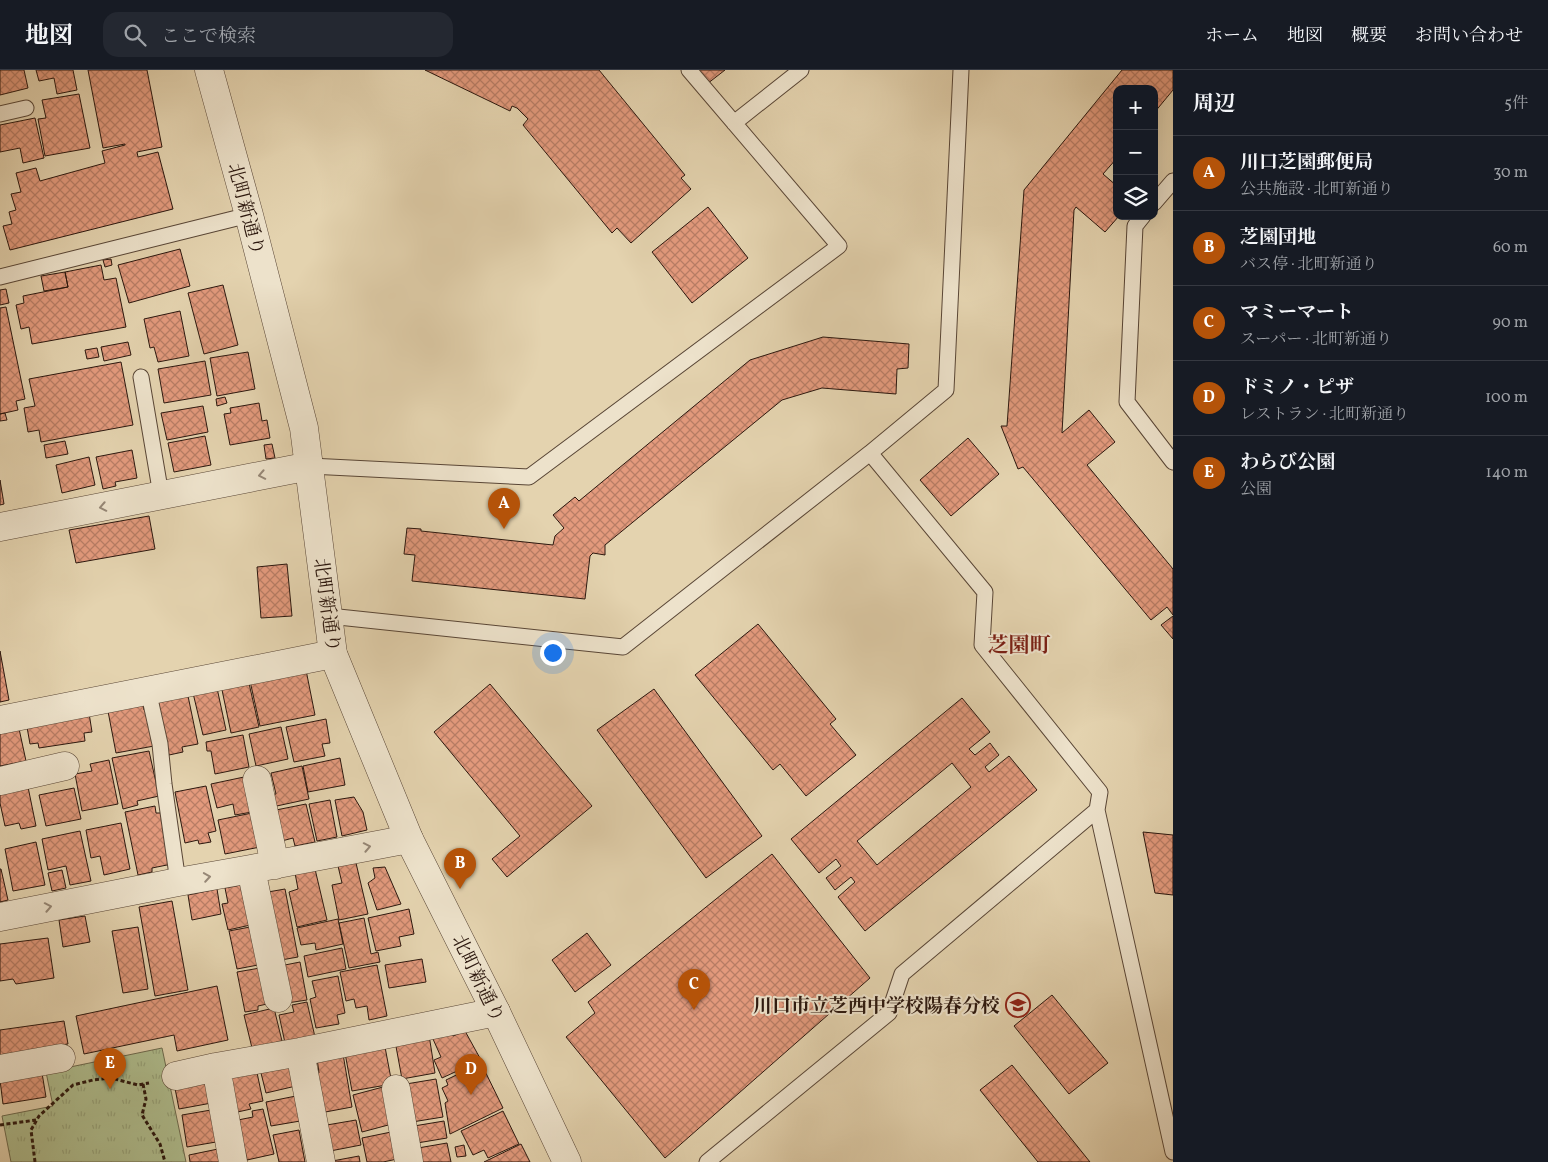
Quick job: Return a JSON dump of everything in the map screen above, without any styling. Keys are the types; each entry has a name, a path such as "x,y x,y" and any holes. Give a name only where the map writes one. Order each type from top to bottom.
{"street":[{"name":"北町新通り","path":"210,70 304,428 333,654 409,839 496,1012 567,1162"},
{"path":"0,527 310,466"},
{"path":"0,720 333,654"},
{"path":"0,781 65,766"},
{"path":"257,780 263,867 278,998"},
{"path":"0,917 409,839"},
{"path":"176,1076 216,1066 300,1052 496,1012"},
{"path":"300,1052 321,1162"},
{"path":"0,1069 61,1058"},
{"path":"216,1066 232,1162"},
{"path":"396,1089 409,1162"}],"lane":[{"path":"310,466 529,478 839,246 688,70"},
{"path":"734,123 801,70"},
{"path":"328,616 623,646 870,453 946,390 961,70"},
{"path":"0,114 26,108"},
{"path":"1158,198 1173,180"},
{"path":"0,277 249,215"},
{"path":"1139,220 1134,226 1127,402 1173,462"},
{"path":"141,377 161,495"},
{"path":"870,453 985,592 982,645 1100,792 1096,810 1173,1152"},
{"path":"148,690 160,744 178,882"},
{"path":"707,1162 889,1013 902,974 1096,810"}],"path":[{"path":"35,1162 31,1130 39,1116 73,1085 111,1078 138,1086 143,1084 146,1099 142,1115 160,1144 165,1162"},
{"path":"0,1125 36,1120"}],"green space":[{"path":"162,1048 186,1162 11,1162 2,1116 53,1106 46,1072"}],"building":[{"path":"0,70 24,70 28,88 0,95"},
{"path":"36,70 73,70 77,90 57,94 54,78 39,81"},
{"path":"88,70 147,70 162,147 137,152 138,157 158,152 173,209 10,250 3,226 12,224 9,212 16,210 11,194 21,192 16,173 36,168 40,181 105,163 102,151 125,145 103,148"},
{"path":"425,70 599,70 685,175 681,178 691,189 631,243 617,228 612,233 523,125 528,119 517,108 512,106 510,111"},
{"path":"693,70 725,70 707,84"},
{"path":"1122,70 1173,70 1173,90 1158,108 1158,85 1113,85 1113,163 1103,174 1113,183 1113,220 1116,220 1105,232 1076,207 1074,210 1062,433 1089,410 1115,442 1087,465 1173,569 1173,615 1167,607 1151,620 1023,467 1018,469 1001,426 1007,426 1024,190"},
{"path":"79,94 90,148 45,156 38,119 46,118 42,100"},
{"path":"35,118 44,158 23,163 20,148 0,152 0,125"},
{"path":"708,207 748,258 692,303 652,252"},
{"path":"180,249 190,286 129,303 118,265"},
{"path":"111,259 112,265 105,267 103,260"},
{"path":"101,265 104,280 116,278 126,327 32,344 29,327 21,329 16,305 24,303 23,296 68,287 65,272"},
{"path":"65,272 68,287 44,291 41,276"},
{"path":"223,285 238,345 204,354 188,293"},
{"path":"6,289 9,303 0,305 0,290"},
{"path":"6,307 25,399 16,401 18,410 0,414 0,308"},
{"path":"180,311 189,356 158,362 154,347 150,348 144,319"},
{"path":"823,337 909,344 908,368 897,369 896,394 822,388 782,400 605,545 605,555 593,553 590,556 585,599 412,581 415,555 404,554 407,528 553,545 555,536 564,528 553,515 575,497 579,501 750,360"},
{"path":"128,342 131,355 104,361 101,347"},
{"path":"97,348 99,357 87,359 85,350"},
{"path":"248,352 255,389 217,396 210,358"},
{"path":"205,361 211,395 164,403 158,369"},
{"path":"121,362 133,425 41,442 39,430 28,432 24,408 35,406 29,379"},
{"path":"225,397 227,403 217,406 216,399"},
{"path":"259,403 262,421 267,420 270,438 230,445 224,414 231,413 230,408"},
{"path":"203,406 208,432 167,440 161,413"},
{"path":"5,413 7,420 0,421 0,414"},
{"path":"205,436 211,465 174,472 168,443"},
{"path":"968,438 999,474 951,516 920,480"},
{"path":"65,441 68,454 46,458 44,445"},
{"path":"272,444 275,458 266,459 264,445"},
{"path":"132,450 137,478 115,482 116,486 103,489 96,457"},
{"path":"89,457 95,485 62,493 56,465"},
{"path":"0,480 4,504 0,505"},
{"path":"149,516 155,549 76,563 69,530"},
{"path":"287,564 292,616 261,618 257,567"},
{"path":"1173,616 1173,639 1161,625"},
{"path":"758,624 836,719 830,724 856,755 806,796 780,764 773,770 695,675"},
{"path":"0,651 9,700 0,702"},
{"path":"306,670 315,715 260,726 250,681"},
{"path":"248,679 259,727 231,733 221,685"},
{"path":"490,684 592,806 507,877 492,859 520,836 434,732"},
{"path":"217,688 226,730 203,735 193,693"},
{"path":"654,689 762,836 706,878 597,730"},
{"path":"188,696 198,744 182,747 183,752 169,755 158,702"},
{"path":"962,698 990,732 969,749 975,755 990,743 999,755 985,767 989,772 1009,756 1037,790 865,931 838,897 855,882 851,877 835,890 826,878 841,866 836,859 819,873 791,839","holes":["952,763 971,787 877,865 857,841"]},
{"path":"142,699 154,746 116,753 107,706"},
{"path":"89,713 92,732 84,733 85,741 39,748 38,743 30,744 27,727"},
{"path":"326,719 330,743 322,744 325,756 294,762 286,727"},
{"path":"18,724 26,761 0,766 0,727"},
{"path":"281,727 288,759 256,766 249,734"},
{"path":"243,735 249,767 215,774 211,751 207,751 206,742"},
{"path":"149,751 159,796 137,801 138,805 123,809 112,758"},
{"path":"340,758 345,785 308,792 303,766"},
{"path":"109,760 118,804 82,811 75,774 92,771 90,764"},
{"path":"302,766 309,799 272,807 269,795 276,794 271,773"},
{"path":"244,777 252,812 235,815 233,804 217,808 211,784"},
{"path":"206,786 216,831 208,833 211,842 199,844 198,840 185,843 175,792"},
{"path":"28,787 36,826 21,829 19,823 5,826 0,793"},
{"path":"74,788 81,819 46,826 39,795"},
{"path":"354,797 363,812 367,830 342,836 335,800"},
{"path":"330,800 337,837 317,841 309,804"},
{"path":"306,804 315,842 295,846 293,838 278,842 271,811"},
{"path":"155,806 156,813 162,813 172,864 152,868 152,872 138,875 125,812"},
{"path":"252,813 260,847 225,854 218,820"},
{"path":"121,823 130,869 104,875 100,856 91,858 86,830"},
{"path":"80,831 91,881 70,885 66,866 48,870 42,839"},
{"path":"1143,832 1173,835 1173,895 1155,893"},
{"path":"36,842 45,885 13,891 5,849"},
{"path":"772,854 870,978 665,1158 566,1037 595,1013 588,1002"},
{"path":"356,863 368,914 339,920 332,885 342,883 338,866"},
{"path":"385,867 401,904 377,910 368,883 375,878 373,868"},
{"path":"0,869 8,900 0,902"},
{"path":"315,869 327,920 297,927 289,892 298,889 295,873"},
{"path":"62,870 66,888 52,891 48,873"},
{"path":"246,884 255,924 228,930 222,904 228,903 225,888"},
{"path":"217,889 221,914 192,920 188,895"},
{"path":"285,889 298,957 281,960 268,892"},
{"path":"172,901 188,990 155,996 139,907"},
{"path":"409,909 414,934 399,937 401,946 376,951 368,918"},
{"path":"85,916 90,942 63,947 59,920"},
{"path":"364,918 371,954 378,952 380,962 349,968 339,923"},
{"path":"338,919 343,944 316,950 315,943 301,945 297,928"},
{"path":"138,927 148,989 123,993 112,931"},
{"path":"250,927 258,965 237,969 229,931"},
{"path":"587,933 611,965 575,992 552,960"},
{"path":"48,938 54,978 16,984 13,979 0,981 0,944"},
{"path":"342,948 346,969 308,977 304,956"},
{"path":"422,959 426,982 389,988 385,965"},
{"path":"300,962 307,1000 287,1003 280,966"},
{"path":"377,965 387,1016 369,1020 367,1006 356,1008 354,999 346,1001 340,972"},
{"path":"260,968 267,1004 258,1006 258,1010 245,1012 237,972"},
{"path":"338,976 345,1013 337,1015 339,1024 316,1028 310,999 316,997 312,981"},
{"path":"217,986 228,1040 177,1051 174,1035 84,1054 76,1016"},
{"path":"1052,995 1108,1063 1069,1094 1014,1026"},
{"path":"307,1002 315,1037 285,1043 279,1015 294,1012 292,1005"},
{"path":"274,1008 282,1041 252,1048 244,1015"},
{"path":"64,1021 68,1044 0,1055 0,1030"},
{"path":"451,1031 453,1036 465,1031 481,1060 442,1078 434,1060 441,1057 433,1039"},
{"path":"429,1035 435,1073 402,1079 395,1041"},
{"path":"385,1047 392,1084 352,1091 345,1053"},
{"path":"343,1054 352,1107 320,1113 313,1074 319,1073 317,1058"},
{"path":"290,1062 296,1086 266,1093 260,1069"},
{"path":"481,1063 503,1108 450,1134 445,1103 448,1101 442,1088 448,1085 446,1080"},
{"path":"1012,1065 1090,1162 1038,1162 980,1090"},
{"path":"256,1068 263,1101 249,1104 251,1109 233,1113 224,1074"},
{"path":"42,1073 46,1097 3,1104 0,1080"},
{"path":"212,1076 217,1102 179,1109 174,1083"},
{"path":"436,1079 443,1117 412,1122 406,1084"},
{"path":"383,1087 392,1124 362,1132 353,1095"},
{"path":"301,1095 306,1120 271,1126 266,1102"},
{"path":"263,1109 274,1154 247,1160 238,1120 253,1117 252,1111"},
{"path":"211,1110 216,1142 187,1147 182,1115"},
{"path":"503,1111 519,1144 488,1158 484,1150 473,1155 461,1131"},
{"path":"356,1120 361,1145 325,1152 321,1126"},
{"path":"444,1121 447,1138 417,1143 414,1126"},
{"path":"299,1130 305,1162 279,1162 273,1135"},
{"path":"396,1131 402,1158 383,1162 367,1162 362,1138"},
{"path":"447,1143 451,1162 421,1162 418,1148"},
{"path":"521,1144 530,1162 484,1162"},
{"path":"464,1145 466,1156 457,1157 455,1147"},
{"path":"218,1149 221,1162 190,1162 189,1155"},
{"path":"359,1156 360,1162 327,1162"}],"place":[{"name":"川口芝園郵便局","path":"504,529"},
{"name":"芝園団地","path":"460,889"},
{"name":"川口市立芝西中学校陽春分校","path":"1018,1005"},
{"name":"マミーマート","path":"694,1010"},
{"name":"わらび公園","path":"110,1089"},
{"name":"ドミノ・ピザ","path":"471,1095"}],"district":[{"name":"芝園町","path":"1019,645"}]}
